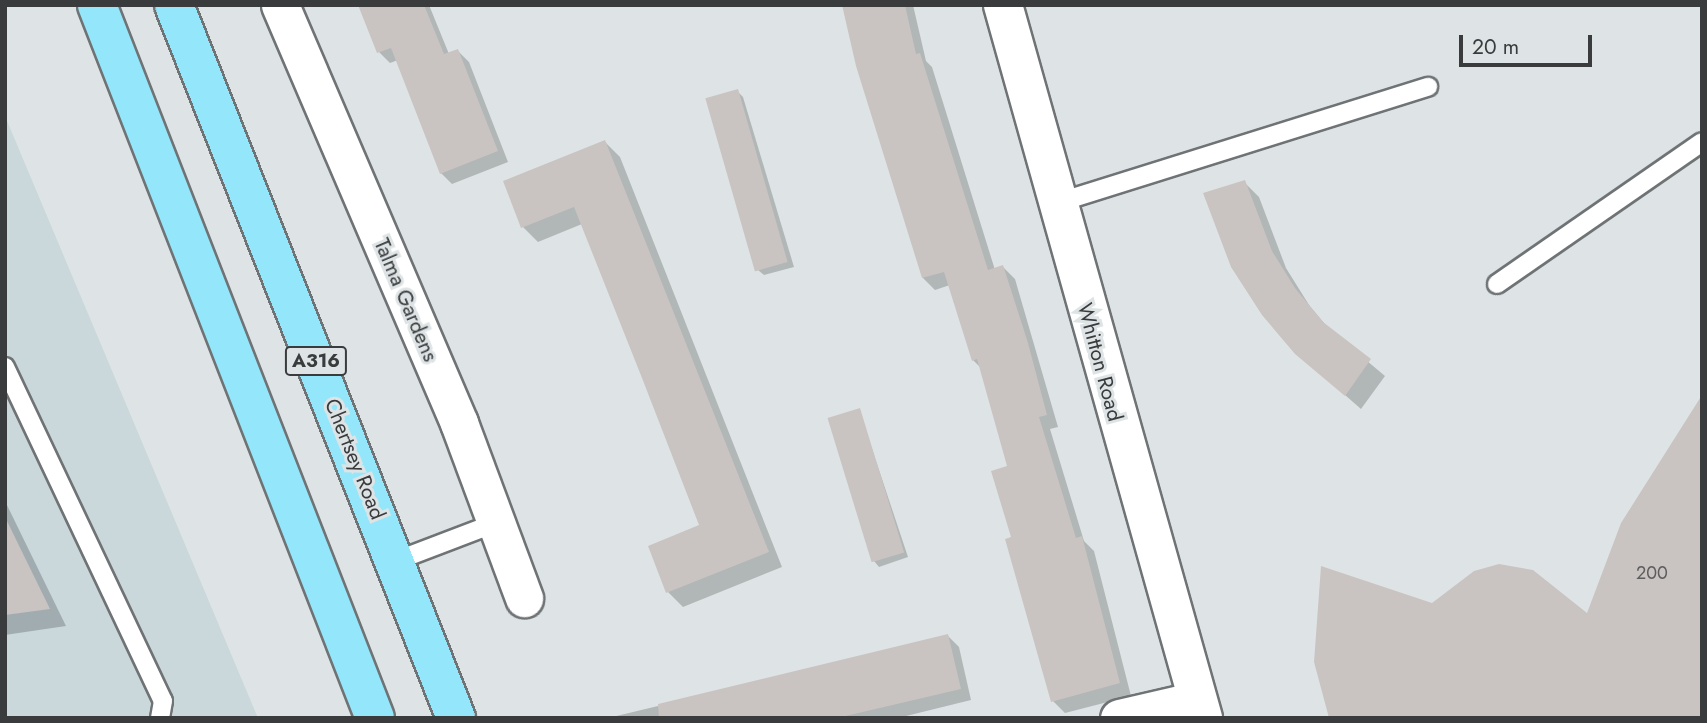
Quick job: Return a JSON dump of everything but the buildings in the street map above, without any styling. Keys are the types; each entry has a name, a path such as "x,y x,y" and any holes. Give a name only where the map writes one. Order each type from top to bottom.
{"highway":[{"path":"97,5 375,718"},
{"name":"Chertsey Road","path":"174,5 456,718"}],"main road":[{"name":"Whitton Road","path":"1003,5 1200,709"}],"street":[{"name":"Talma Gardens","path":"280,5 498,522 524,598"},
{"path":"1119,718 1200,709"}],"lane":[{"path":"1057,203 1428,87"},
{"path":"1497,284 1702,142"},
{"path":"5,367 163,701 160,718"},
{"path":"396,561 498,522"}],"shaded area":[{"path":"5,116 258,718 5,718"}]}
